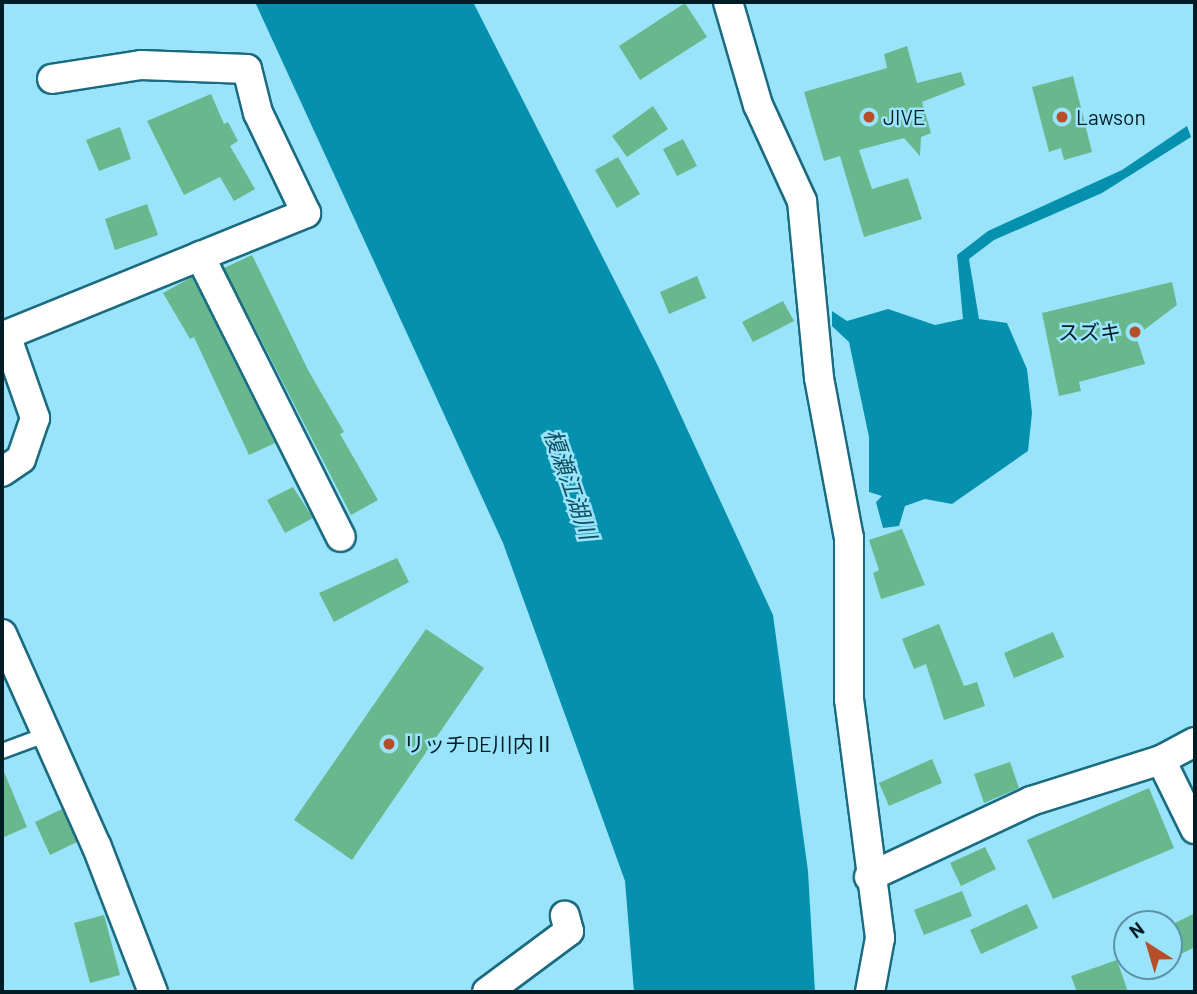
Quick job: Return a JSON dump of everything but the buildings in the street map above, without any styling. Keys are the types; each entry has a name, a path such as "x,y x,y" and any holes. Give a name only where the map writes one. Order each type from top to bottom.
{"street":[{"path":"728,2 758,105 802,201 819,378 849,538 849,699 869,877 880,938 870,992"},
{"path":"2,472 21,459 35,418 4,335 306,213 258,113 247,69 141,65 52,79"},
{"path":"200,256 341,537"},
{"path":"2,634 48,734 153,992"},
{"path":"869,877 1031,802 1161,760 1195,742"},
{"path":"1161,760 1195,829"},
{"path":"487,992 569,931 565,916"}],"lane":[{"path":"2,751 48,734"}],"water":[{"name":"榎瀬江湖川","path":"255,2 473,2 658,366 773,615 808,871 815,992 634,992 625,881 503,543"},
{"path":"1187,126 1191,137 1102,193 994,240 969,259 979,319 1007,323 1027,369 1032,413 1028,451 952,504 925,499 905,506 899,526 883,528 876,502 882,496 869,492 869,437 849,342 832,326 832,311 847,321 888,309 935,325 963,319 957,255 988,231 1122,170"}],"place":[{"name":"JIVE","path":"869,117"},
{"name":"Lawson","path":"1062,117"},
{"name":"スズキ","path":"1135,332"},
{"name":"リッチDE川内Ⅱ","path":"389,744"}]}
